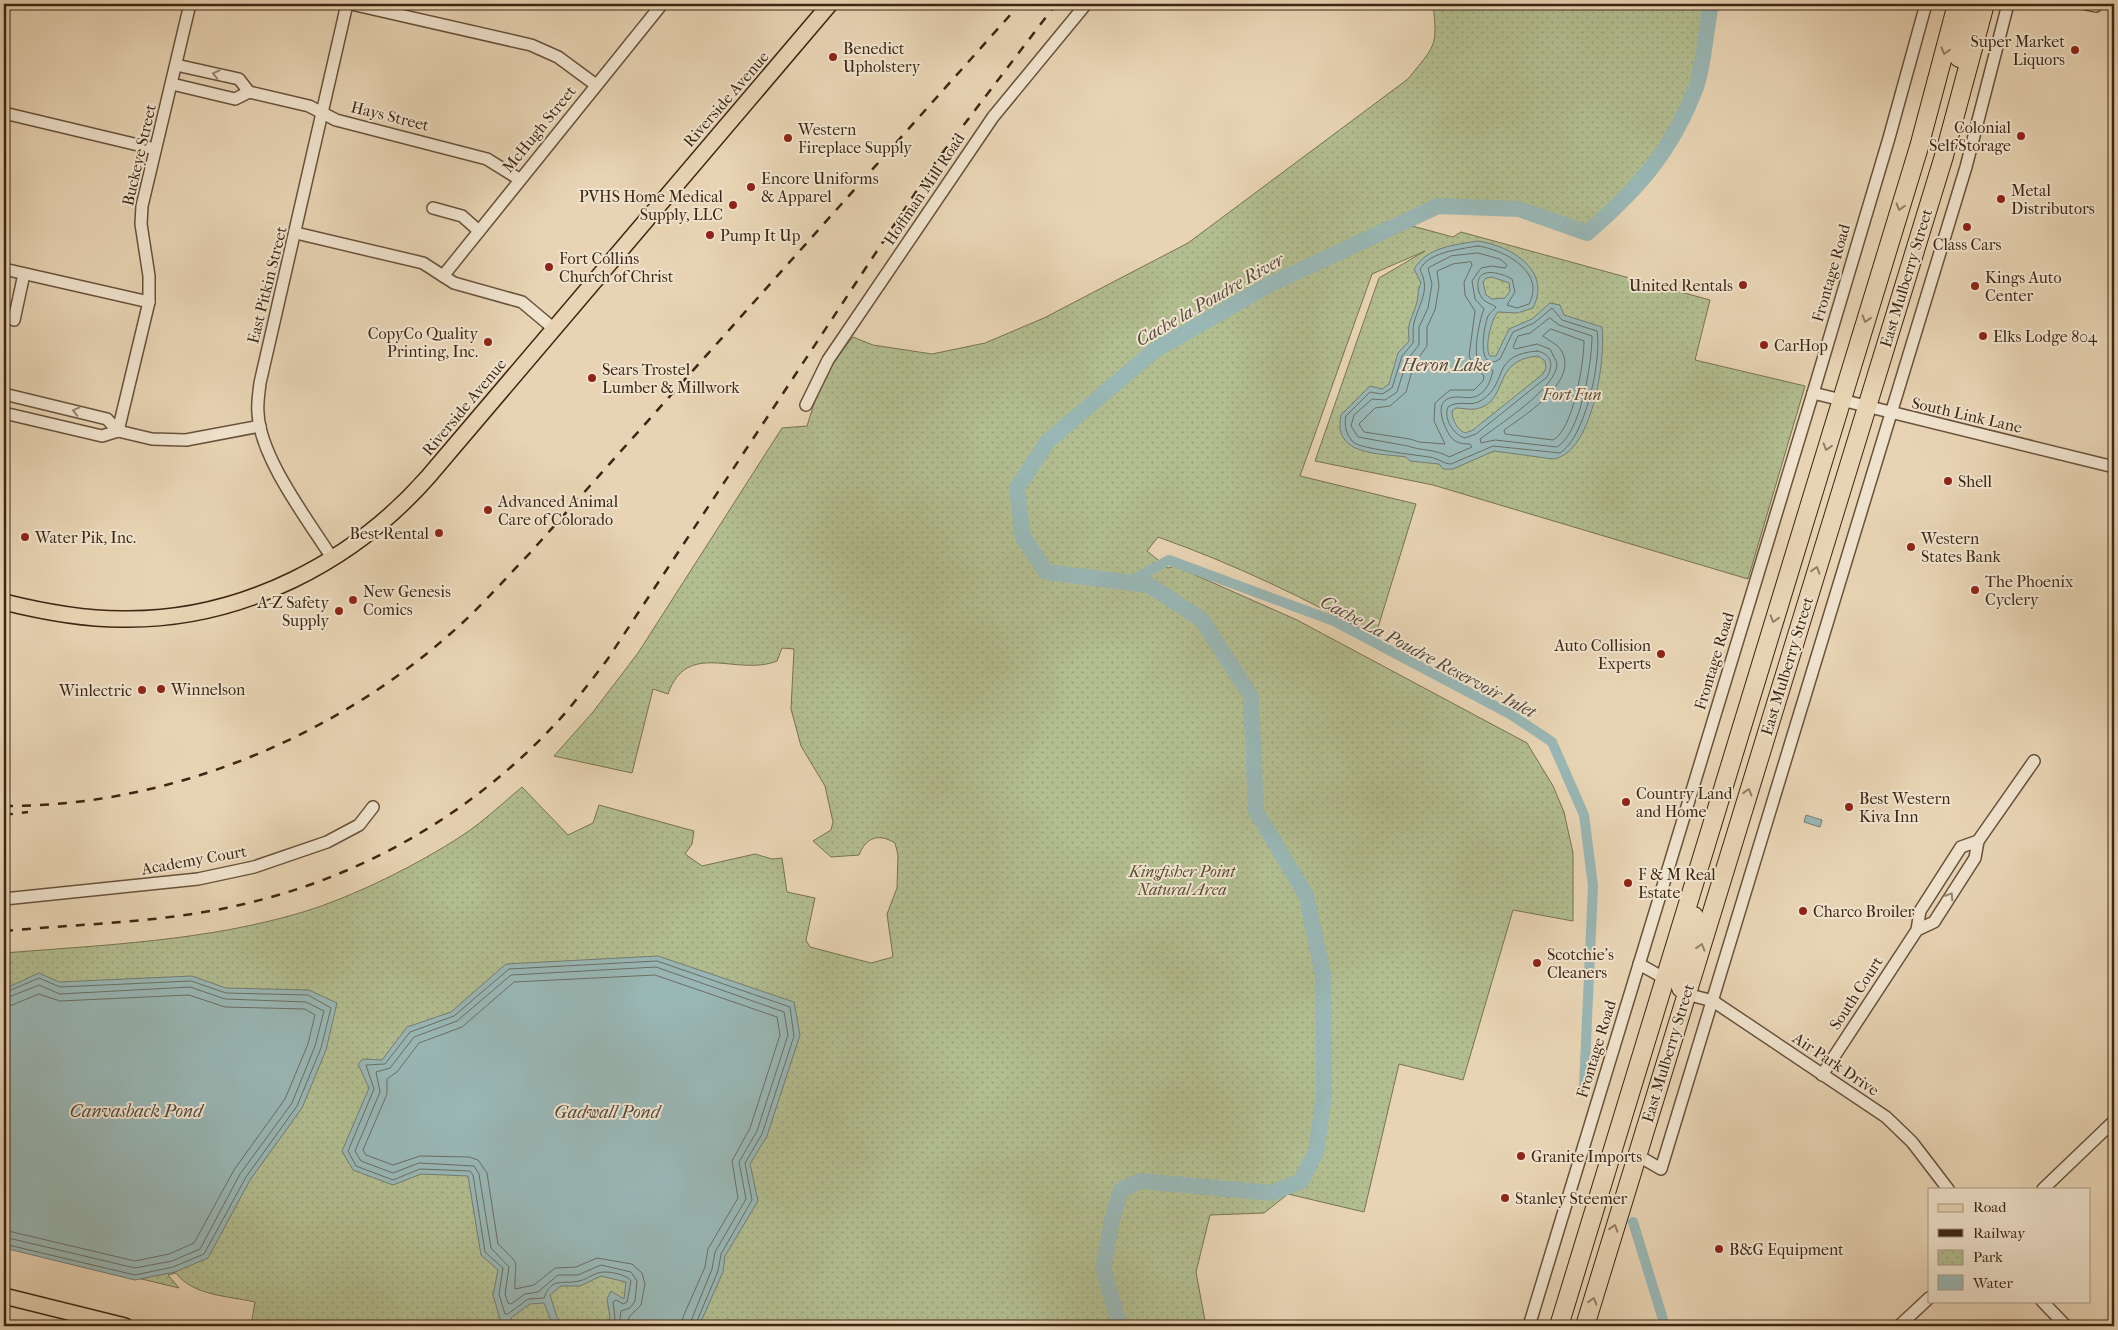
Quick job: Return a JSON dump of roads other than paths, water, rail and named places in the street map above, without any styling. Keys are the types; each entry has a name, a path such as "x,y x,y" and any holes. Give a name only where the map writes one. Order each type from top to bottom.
{"highway":[{"name":"East Mulberry Street","path":"1559,1326 1919,147 1957,4"},
{"path":"1934,183 1945,120 1971,4"},
{"name":"East Mulberry Street","path":"1585,1326 1934,183 1985,4"},
{"path":"1573,1283 1613,1179 1661,1027 1686,994 1679,986 1679,978 1694,914 1704,849"}],"main road":[{"name":"Riverside Avenue","path":"4,602 60,614 104,618 128,619 187,614 237,602 260,594 332,558 367,536 411,496 830,4"},
{"path":"4,1296 125,1326"}],"street":[{"name":"Buckeye Street","path":"118,432 149,302 149,276 141,224 142,206 190,4"},
{"path":"349,4 530,45 558,58 596,85"},
{"name":"East Pitkin Street","path":"332,558 274,464 260,426 258,414 260,383 349,4"},
{"name":"McHugh Street","path":"443,276 662,4"},
{"name":"Hoffman Mill Road","path":"806,405 828,360 993,118 1086,4"},
{"name":"Frontage Road","path":"1529,1326 1813,393 1889,138 1926,4"},
{"path":"1637,1155 1661,1169 1966,167 2008,4"},
{"name":"Hays Street","path":"176,65 239,79 250,92 309,106 336,120 463,151 487,159 520,179"},
{"name":"Hays Street","path":"172,84 235,99 250,92"},
{"path":"4,113 155,149"},
{"path":"433,208 462,216 478,231"},
{"path":"296,233 423,264 454,283 514,298 522,302 553,328"},
{"path":"4,269 149,302"},
{"path":"14,320 24,274"},
{"name":"South Link Lane","path":"1813,393 1892,414 2114,467"},
{"path":"4,394 107,419 118,432"},
{"path":"4,413 102,436 118,432 152,439 186,440 260,426"},
{"name":"South Court","path":"1917,930 1934,922 1975,858 1978,842 2034,761"},
{"name":"Academy Court","path":"4,899 189,880 254,867 327,842 359,825 373,807"},
{"name":"South Court","path":"1822,1074 1917,930 1920,911 1961,847 1978,842"},
{"path":"1639,964 1664,978"},
{"name":"Air Park Drive","path":"1686,994 1713,1001 1879,1112 1899,1129 1947,1188"},
{"path":"2045,1188 2114,1121"},
{"path":"1899,1326 1928,1299"},
{"path":"2043,1302 2066,1326"}],"water":[{"name":"Heron Lake","path":"1478,241 1503,248 1515,254 1533,271 1537,282 1537,294 1533,308 1517,313 1498,312 1495,316 1488,341 1490,356 1496,356 1509,329 1532,319 1550,303 1560,305 1564,315 1602,327 1602,361 1599,382 1587,424 1578,441 1566,453 1553,459 1494,451 1453,469 1443,469 1439,464 1410,461 1406,457 1371,453 1350,445 1344,438 1340,428 1341,415 1370,386 1382,389 1389,384 1398,353 1409,341 1409,324 1421,283 1414,269 1426,256 1442,248","holes":["1492,277 1509,283 1510,291 1505,298 1492,299 1486,295 1483,282 1486,278","1538,356 1545,361 1546,368 1543,374 1473,430 1465,433 1457,427 1452,411 1456,408 1476,409 1486,405 1493,398 1506,373 1513,365 1523,359"]},
{"path":"1806,815 1822,820 1820,827 1804,822"},
{"name":"Gadwall Pond","path":"658,956 794,1002 800,1035 767,1136 750,1164 758,1201 725,1256 723,1272 699,1326 608,1326 610,1317 607,1299 611,1291 624,1299 626,1282 601,1276 580,1286 561,1286 550,1295 557,1317 564,1326 546,1326 552,1323 544,1303 530,1304 511,1318 512,1326 502,1326 493,1295 498,1270 481,1255 468,1176 421,1174 393,1185 353,1170 342,1151 369,1088 358,1064 363,1059 382,1060 407,1027 451,1012 506,964"},
{"name":"Canvasback Pond","path":"39,973 59,982 192,976 226,988 309,990 337,1003 326,1050 302,1108 250,1180 208,1258 175,1272 135,1280 4,1248 4,989"}],"waterway":[{"name":"Cache la Poudre River","path":"1120,1326 1103,1268 1112,1220 1121,1190 1140,1181 1271,1193 1301,1181 1316,1152 1324,1096 1323,974 1306,895 1256,811 1251,696 1201,619 1149,585 1046,572 1023,537 1017,488 1048,441 1155,350 1269,285 1438,206 1519,209 1587,233 1622,201 1652,168 1676,131 1687,110 1699,78 1711,4"},
{"name":"Cache La Poudre Reservoir Inlet","path":"1129,582 1169,560 1334,621 1510,714 1552,742 1584,815 1593,886 1584,1087"},
{"name":"Cache La Poudre Reservoir Inlet","path":"1633,1222 1665,1326"}],"railway":[{"path":"4,806 64,803 125,794 184,780 242,760 299,735 352,706 403,672 461,624 530,553 1020,4"},
{"path":"4,931 171,917 226,908 275,896 323,880 369,860 413,837 455,811 495,781 567,711 607,660 937,160 1056,4"},
{"path":"4,815 28,812"}],"place":[{"name":"Super Market Liquors","path":"2075,50"},
{"name":"Benedict Upholstery","path":"833,57"},
{"name":"Colonial Self Storage","path":"2021,136"},
{"name":"Western Fireplace Supply","path":"788,138"},
{"name":"Encore Uniforms & Apparel","path":"751,187"},
{"name":"Metal Distributors","path":"2001,199"},
{"name":"PVHS Home Medical Supply, LLC","path":"733,205"},
{"name":"Class Cars","path":"1967,227"},
{"name":"Pump It Up","path":"710,235"},
{"name":"Fort Collins Church of Christ","path":"549,267"},
{"name":"United Rentals","path":"1743,285"},
{"name":"Kings Auto Center","path":"1975,286"},
{"name":"Elks Lodge 804","path":"1983,336"},
{"name":"CopyCo Quality Printing, Inc.","path":"488,342"},
{"name":"CarHop","path":"1764,345"},
{"name":"Sears Trostel Lumber & Millwork","path":"592,378"},
{"name":"Shell","path":"1948,481"},
{"name":"Advanced Animal Care of Colorado","path":"488,510"},
{"name":"Best Rental","path":"439,533"},
{"name":"Water Pik, Inc.","path":"25,537"},
{"name":"Western States Bank","path":"1911,547"},
{"name":"The Phoenix Cyclery","path":"1975,590"},
{"name":"New Genesis Comics","path":"353,600"},
{"name":"A-Z Safety Supply","path":"339,611"},
{"name":"Auto Collision Experts","path":"1661,654"},
{"name":"Winnelson","path":"161,689"},
{"name":"Winlectric","path":"142,690"},
{"name":"Country Land and Home","path":"1626,802"},
{"name":"Best Western Kiva Inn","path":"1849,807"},
{"name":"F & M Real Estate","path":"1628,883"},
{"name":"Charco Broiler","path":"1803,911"},
{"name":"Scotchie's Cleaners","path":"1537,963"},
{"name":"Granite Imports","path":"1521,1156"},
{"name":"Stanley Steemer","path":"1505,1198"},
{"name":"B&G Equipment","path":"1719,1249"}],"park label":[{"name":"Fort Fun","path":"1572,394"},
{"name":"Kingfisher Point Natural Area","path":"1182,880"}]}
